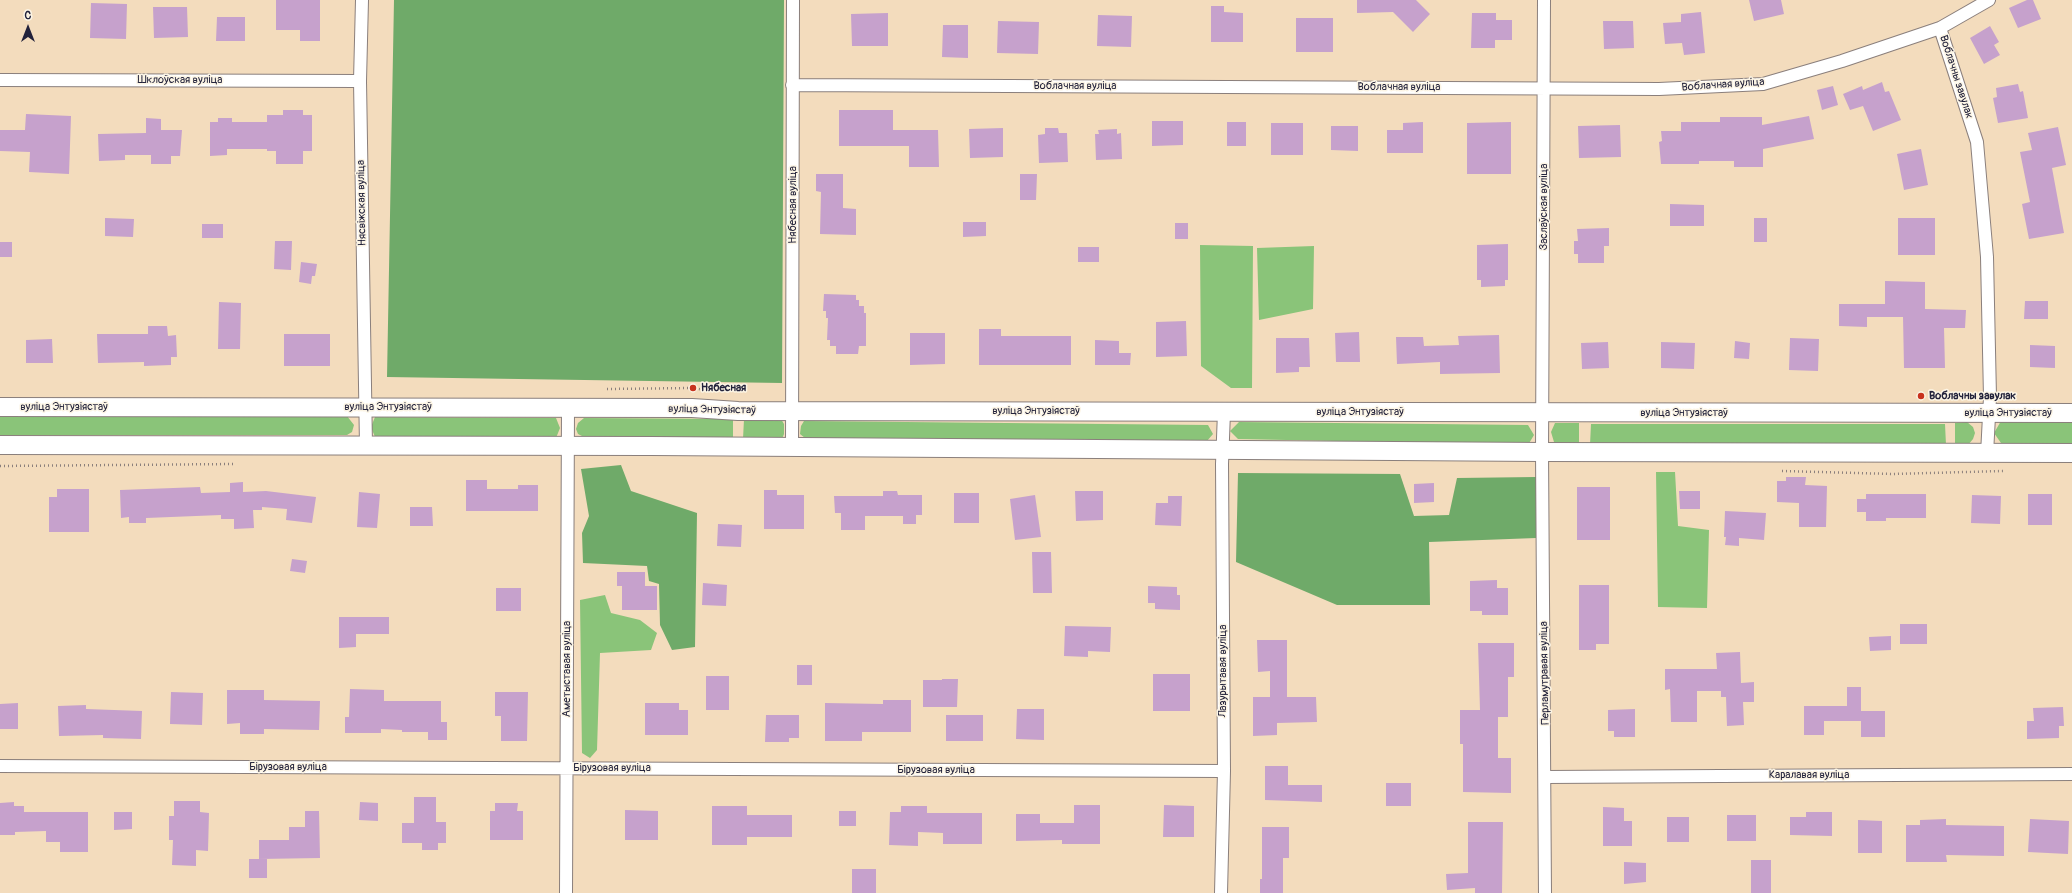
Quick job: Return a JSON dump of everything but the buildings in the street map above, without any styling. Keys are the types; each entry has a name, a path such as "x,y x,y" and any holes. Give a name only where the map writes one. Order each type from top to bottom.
{"street":[{"name":"Нясвіжская вуліца","path":"362,0 360,81 366,446"},
{"name":"Нябесная вуліца","path":"792,448 793,0"},
{"name":"Заслаўская вуліца","path":"1542,452 1544,0"},
{"name":"Воблачная вуліца","path":"792,85 1659,89 1763,84 1940,28 1989,0"},
{"name":"Воблачны завулак","path":"1940,28 1977,142 1986,256 1989,413 1987,454"},
{"name":"Шклоўская вуліца","path":"0,80 360,81"},
{"name":"вуліца Энтузіястаў","path":"0,407 568,408 792,411 2072,413"},
{"name":"Аметыставая вуліца","path":"566,893 568,408"},
{"name":"Лазурытавая вуліца","path":"1221,893 1224,771 1224,412"},
{"path":"0,445 568,446 1987,454 2072,453"},
{"name":"Перламутравая вуліца","path":"1542,452 1546,893"},
{"name":"Бірузовая вуліца","path":"0,766 1224,771"},
{"name":"Каралавая вуліца","path":"1546,777 2072,774"}],"green space":[{"path":"394,0 784,0 782,383 387,377"},
{"path":"1200,245 1253,246 1252,388 1231,388 1201,366"},
{"path":"1314,246 1313,309 1259,320 1257,248"},
{"path":"0,414 347,416 354,425 352,432 347,435 0,435"},
{"path":"375,417 556,418 560,428 556,438 375,437 371,427"},
{"path":"584,418 733,419 733,437 584,437 578,434 576,429 578,423"},
{"path":"744,419 781,419 784,424 784,434 782,439 743,439"},
{"path":"804,421 1208,425 1213,434 1207,441 805,438 800,434 801,426"},
{"path":"2001,421 2072,422 2072,443 2001,443 1994,433"},
{"path":"1239,422 1528,425 1534,435 1528,445 1238,439 1230,431"},
{"path":"1967,422 1973,427 1975,433 1973,439 1968,445 1955,445 1955,423"},
{"path":"1555,423 1579,423 1579,445 1558,444 1554,442 1551,432"},
{"path":"1591,424 1945,424 1946,445 1590,445"},
{"path":"621,465 631,491 697,513 695,647 672,650 660,625 659,584 649,581 647,566 583,563 582,533 589,516 581,469"},
{"path":"1656,472 1675,472 1678,526 1709,530 1707,608 1658,607"},
{"path":"1238,473 1400,474 1414,516 1449,515 1457,478 1536,477 1536,538 1429,542 1430,605 1337,605 1236,562"},
{"path":"605,595 611,613 640,620 657,633 651,650 600,653 597,750 590,758 582,753 580,600"}],"place":[{"name":"Нябесная","path":"693,388"},
{"name":"Воблачны завулак","path":"1921,396"}]}
